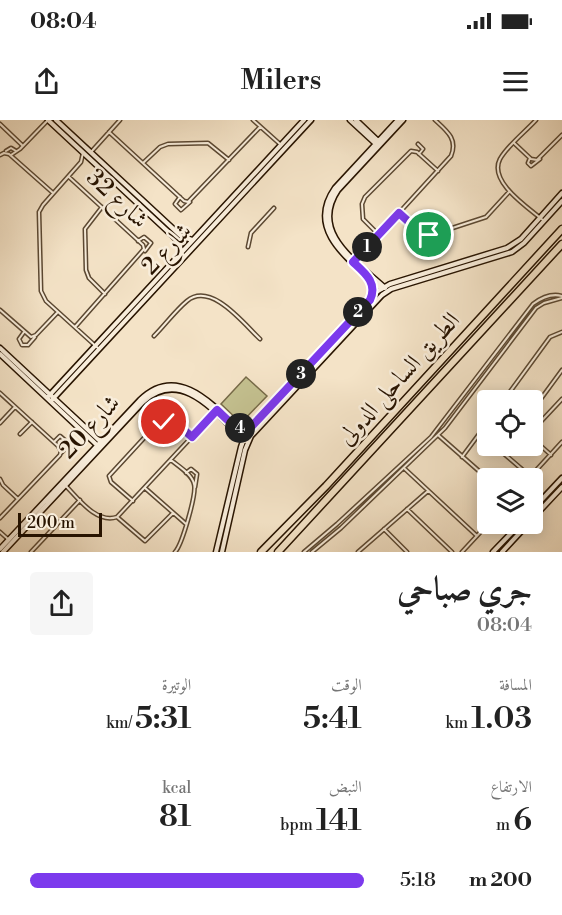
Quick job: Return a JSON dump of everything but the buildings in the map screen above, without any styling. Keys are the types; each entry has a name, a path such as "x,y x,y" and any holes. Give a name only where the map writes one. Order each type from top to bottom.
{"highway":[{"name":"الطريق الساحلى الدولى","path":"261,552 326,486 562,229"},
{"name":"الطريق الساحلى الدولى","path":"278,552 562,244"},
{"path":"522,270 531,278"}],"street":[{"path":"11,155 48,120 178,242 181,254"},
{"path":"56,120 182,237 193,240"},
{"path":"90,152 120,120"},
{"path":"253,120 282,147"},
{"name":"شارع 2","path":"51,398 282,147 304,120"},
{"name":"شارع 2","path":"282,147 311,120"},
{"path":"350,120 378,144"},
{"path":"356,120 378,144"},
{"path":"378,144 398,120"},
{"path":"384,289 337,248 329,236 325,222 326,207 335,188 403,120"},
{"path":"354,261 451,156 454,147 451,136 435,120"},
{"path":"536,120 502,157 498,167 500,180 542,219"},
{"path":"0,124 23,146"},
{"path":"180,197 175,204 181,210 260,127"},
{"path":"109,132 180,197 187,202 192,200"},
{"path":"530,158 528,163 531,166 562,135"},
{"path":"143,163 160,147 171,144 208,143 229,160"},
{"path":"514,143 530,158 535,160 540,158"},
{"path":"418,144 423,149 419,154"},
{"path":"0,155 11,148 16,151"},
{"path":"379,235 363,219 363,200 409,151 414,150 438,171"},
{"path":"83,152 81,162 42,206 39,214 41,291 45,300 97,348"},
{"path":"4,153 11,155 53,194"},
{"path":"81,162 92,160"},
{"name":"شارع 32","path":"68,177 144,247 143,252 75,327"},
{"path":"413,226 410,232 418,238 486,217 510,191"},
{"path":"216,552 246,439 254,424 370,300 384,289 456,266 512,252 524,243 562,193"},
{"path":"542,219 562,201"},
{"path":"102,207 85,229 86,270 89,278 105,294"},
{"path":"248,247 251,233 274,208"},
{"name":"شارع 2","path":"154,286 193,240 224,210"},
{"path":"399,213 427,235"},
{"path":"138,241 144,237 151,243 143,252"},
{"path":"178,242 182,237"},
{"path":"354,261 384,289"},
{"path":"369,277 373,290 370,300"},
{"path":"222,552 246,439 384,289"},
{"path":"154,336 187,301 204,295 219,300 260,339"},
{"path":"304,552 441,426 529,308 547,297 555,295 562,297"},
{"path":"312,552 438,435 532,312 540,305 562,297"},
{"path":"0,310 30,337 36,335"},
{"path":"24,332 18,340 24,346 28,345 58,312"},
{"path":"511,390 550,337 562,332"},
{"path":"0,348 1,355 100,444"},
{"path":"543,396 562,370"},
{"name":"شارع 20","path":"1,551 100,444 146,400 162,391 173,389 197,397 232,424 246,439"},
{"path":"0,393 54,442 60,449 60,455"},
{"path":"543,419 562,399"},
{"path":"0,423 15,407"},
{"path":"64,484 100,517 110,519 117,517 216,412"},
{"name":"شارع 20","path":"216,412 246,439"},
{"path":"20,434 32,422"},
{"path":"133,501 110,481 109,476 151,428 161,423 172,423 192,437"},
{"path":"232,424 244,428 254,424"},
{"path":"438,435 477,470"},
{"path":"0,518 68,446 68,442 60,436 54,442"},
{"path":"462,457 477,436"},
{"path":"539,468 562,442"},
{"path":"543,448 551,455"},
{"path":"506,456 519,468"},
{"path":"171,460 193,480 195,489"},
{"path":"401,465 477,536 462,552"},
{"path":"175,552 181,544 195,489 197,474 191,469 186,473"},
{"path":"543,498 562,478"},
{"path":"0,479 18,499"},
{"path":"543,507 562,487"},
{"path":"145,488 186,525"},
{"path":"358,552 428,491"},
{"path":"32,552 80,500"},
{"path":"407,509 452,552"},
{"path":"225,512 231,514"},
{"path":"117,517 145,541 173,513"},
{"path":"384,529 407,552"},
{"path":"0,532 10,541"},
{"path":"494,552 510,534"},
{"path":"502,552 519,534"}],"shaded area":[{"path":"246,377 267,396 241,423 221,404"}],"route":[{"path":"164,422 177,424 192,437 217,410 237,427 252,426 370,300 373,290 372,282 353,262 378,235 399,213 421,233 429,235"}]}
